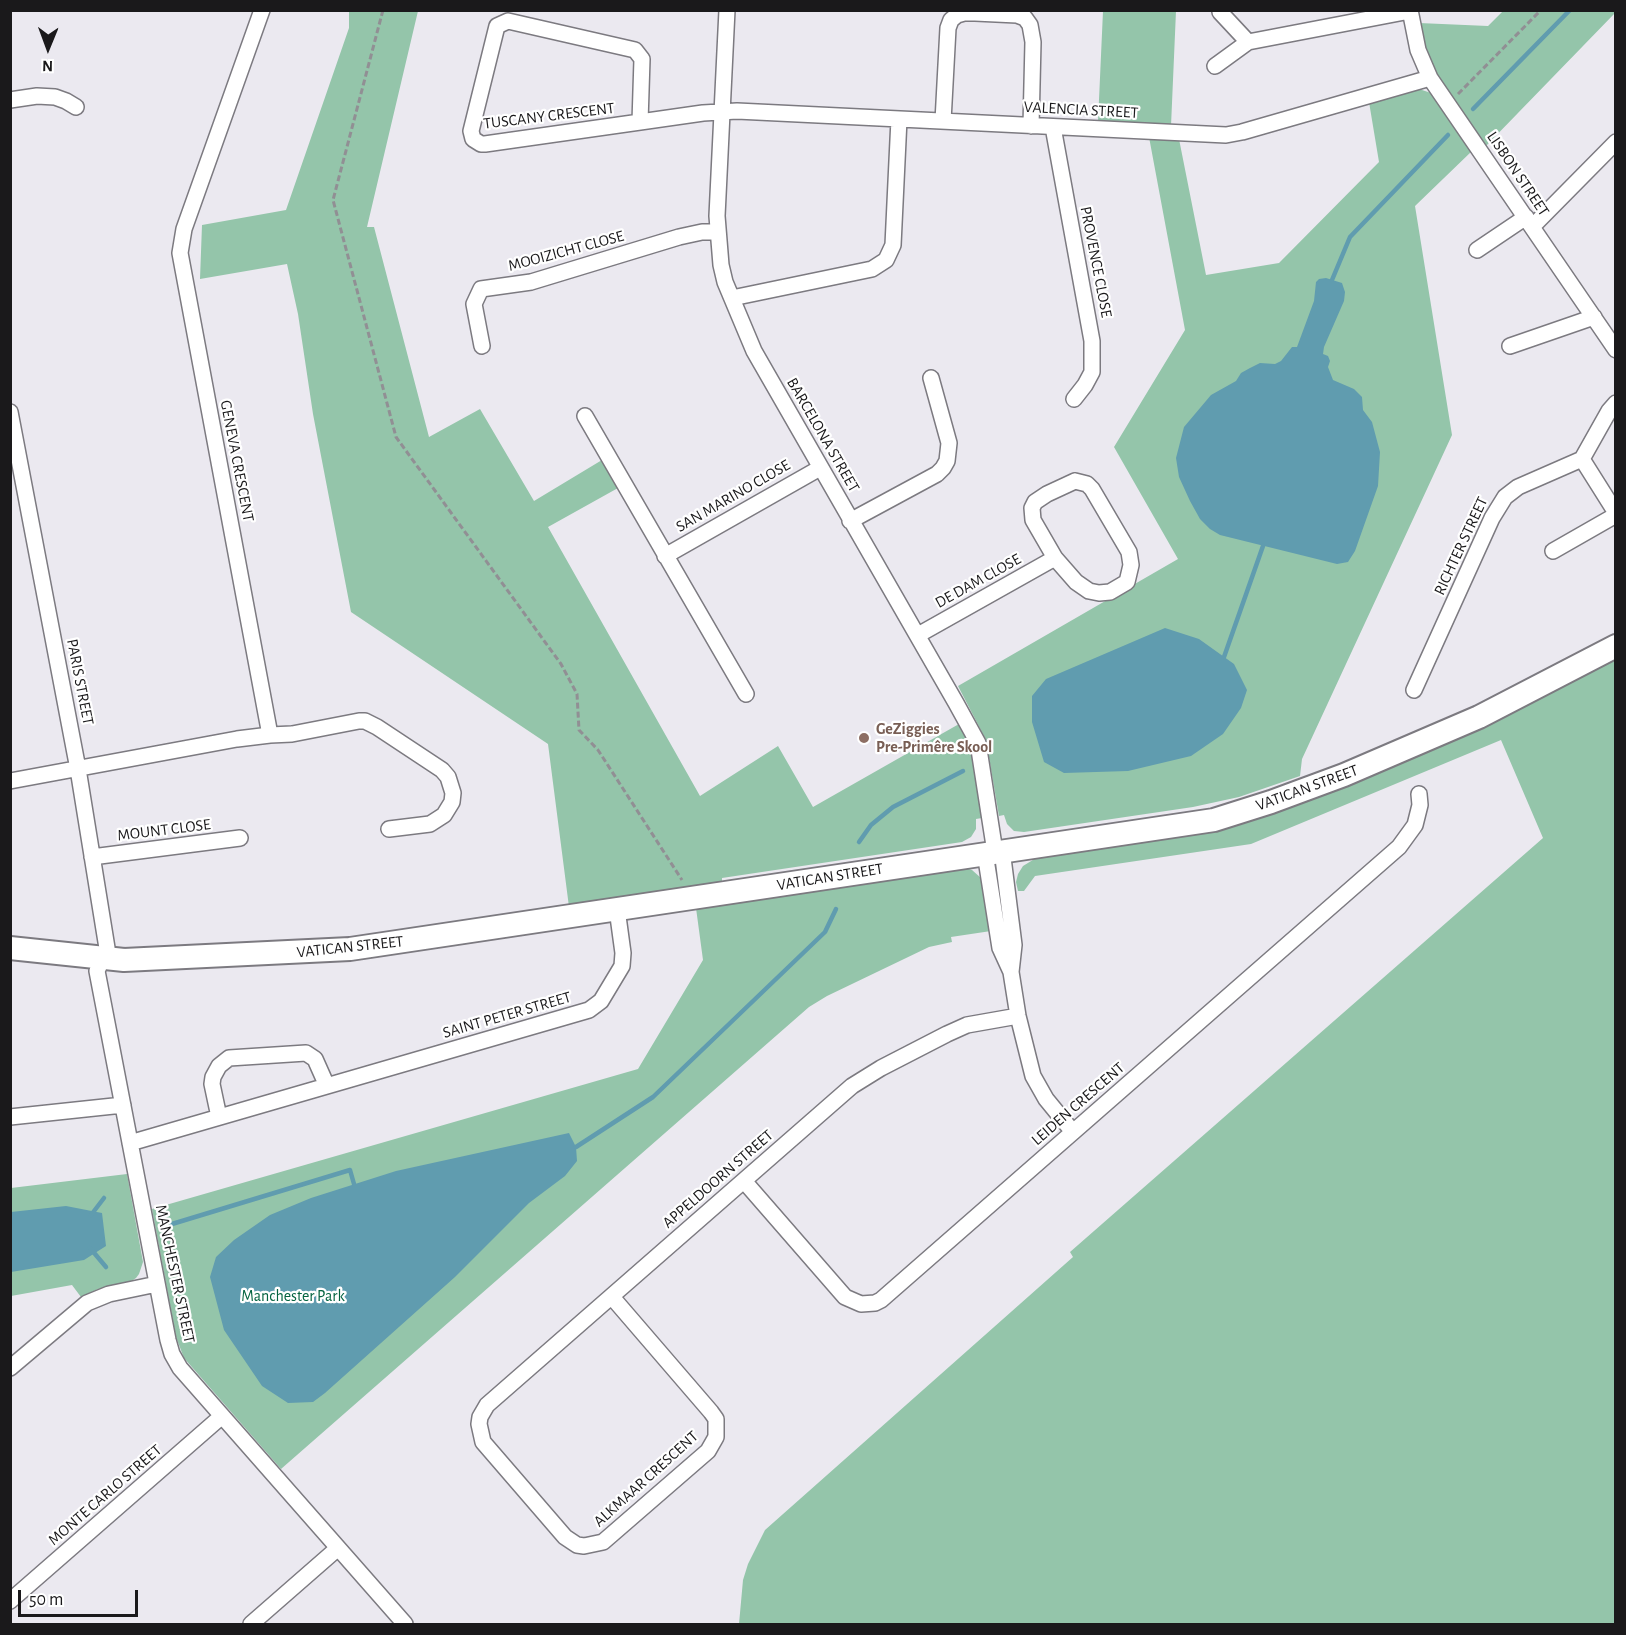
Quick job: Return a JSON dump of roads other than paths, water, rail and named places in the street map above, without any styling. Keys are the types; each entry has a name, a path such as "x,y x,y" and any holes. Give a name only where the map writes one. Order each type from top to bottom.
{"street":[{"name":"GENEVA CRESCENT","path":"262,10 182,237 180,253 270,735"},
{"name":"BARCELONA STREET","path":"727,10 717,232 721,265 754,351 978,743 994,852 1014,945 1011,972 1018,1016 1036,1083 1073,1132"},
{"path":"1215,66 1248,42 1410,11"},
{"name":"LISBON STREET","path":"1410,11 1418,50 1430,78 1616,350"},
{"path":"1220,12 1248,42"},
{"path":"943,121 948,28 951,20 964,13 1017,15 1025,18 1030,25 1033,42 1031,126"},
{"name":"TUSCANY CRESCENT","path":"640,122 642,58 635,50 508,21 497,26 471,131 476,142 486,144 722,112"},
{"name":"VALENCIA STREET","path":"722,112 1226,135 1430,78"},
{"path":"10,100 37,96 55,97 75,107"},
{"path":"732,298 872,269 886,260 893,245 899,119"},
{"name":"PROVENCE CLOSE","path":"1053,127 1092,341 1092,372 1074,399"},
{"path":"1477,250 1529,222 1616,142"},
{"name":"MOOIZICHT CLOSE","path":"482,346 474,304 481,289 531,282 680,237 702,232 717,232"},
{"path":"1510,346 1594,317"},
{"path":"850,520 937,474 947,461 949,443 931,378"},
{"path":"1553,551 1616,514 1582,459 1609,411 1616,403"},
{"name":"PARIS STREET","path":"10,412 78,769 107,948 103,958"},
{"name":"SAN MARINO CLOSE","path":"585,416 747,694"},
{"name":"RICHTER STREET","path":"1414,690 1492,518 1505,497 1518,487 1582,459"},
{"name":"SAN MARINO CLOSE","path":"665,556 820,468"},
{"path":"1075,482 1087,484 1129,552 1130,574 1127,582 1110,592 1089,591 1076,582 1055,558 1033,520 1032,508 1035,502 1067,484 1075,482"},
{"name":"DE DAM CLOSE","path":"918,635 1055,558"},
{"name":"VATICAN STREET","path":"10,948 124,960 350,949 1214,820 1344,775 1479,717 1616,646"},
{"path":"10,781 237,739 292,734 365,721 442,770 448,777 453,793 452,802 444,816 430,824 389,830"},
{"name":"LEIDEN CRESCENT","path":"744,1181 845,1297 855,1303 868,1304 881,1300 1399,847 1415,825 1420,805 1419,794"},
{"name":"MOUNT CLOSE","path":"92,857 240,838"},
{"name":"SAINT PETER STREET","path":"130,1143 594,1007 601,1001 623,961 617,909"},
{"name":"MANCHESTER STREET","path":"103,958 97,971 172,1354 180,1368 405,1624"},
{"name":"APPELDOORN STREET","path":"479,1424 480,1417 488,1405 852,1086 881,1068 967,1025 1018,1016"},
{"path":"219,1117 212,1084 213,1077 219,1066 229,1058 306,1053 315,1059 327,1086"},
{"path":"10,1117 123,1105"},
{"path":"10,1368 87,1303 109,1294 157,1284"},
{"name":"ALKMAAR CRESCENT","path":"479,1424 483,1442 565,1537 584,1546 603,1542 708,1451 713,1444 717,1428 711,1412 612,1296"},
{"name":"MONTE CARLO STREET","path":"10,1601 222,1416"},
{"path":"250,1624 338,1548"}],"water":[{"path":"1326,278 1342,283 1345,292 1344,301 1323,354 1328,356 1330,361 1328,367 1333,380 1354,389 1362,397 1363,410 1372,422 1380,452 1378,486 1355,551 1348,562 1337,564 1220,535 1210,529 1200,519 1190,501 1179,477 1176,458 1184,427 1211,395 1236,381 1241,373 1260,363 1275,364 1281,361 1292,347 1297,347 1314,301 1316,282"},
{"path":"1165,628 1199,639 1234,664 1247,690 1241,708 1223,734 1191,756 1128,771 1064,773 1044,762 1032,722 1032,696 1046,679"},
{"path":"569,1133 576,1147 577,1161 565,1176 529,1203 455,1277 325,1393 313,1402 288,1403 262,1386 224,1330 210,1277 216,1257 234,1240 270,1215 311,1198 396,1171"},
{"path":"66,1206 102,1213 106,1246 84,1260 11,1272 11,1212"}],"waterway":[{"path":"1473,109 1570,10"},
{"path":"1332,280 1350,237 1448,135"},
{"path":"1224,657 1263,546"},
{"path":"859,842 871,825 893,807 963,771"},
{"path":"576,1147 653,1097 825,932 836,909"},
{"path":"172,1224 350,1170 354,1184"},
{"path":"91,1215 104,1198"},
{"path":"90,1248 106,1267"}],"place":[{"name":"GeZiggies Pre-Primêre Skool","path":"864,738"}],"park label":[{"name":"Manchester Park","path":"293,1296"}]}
